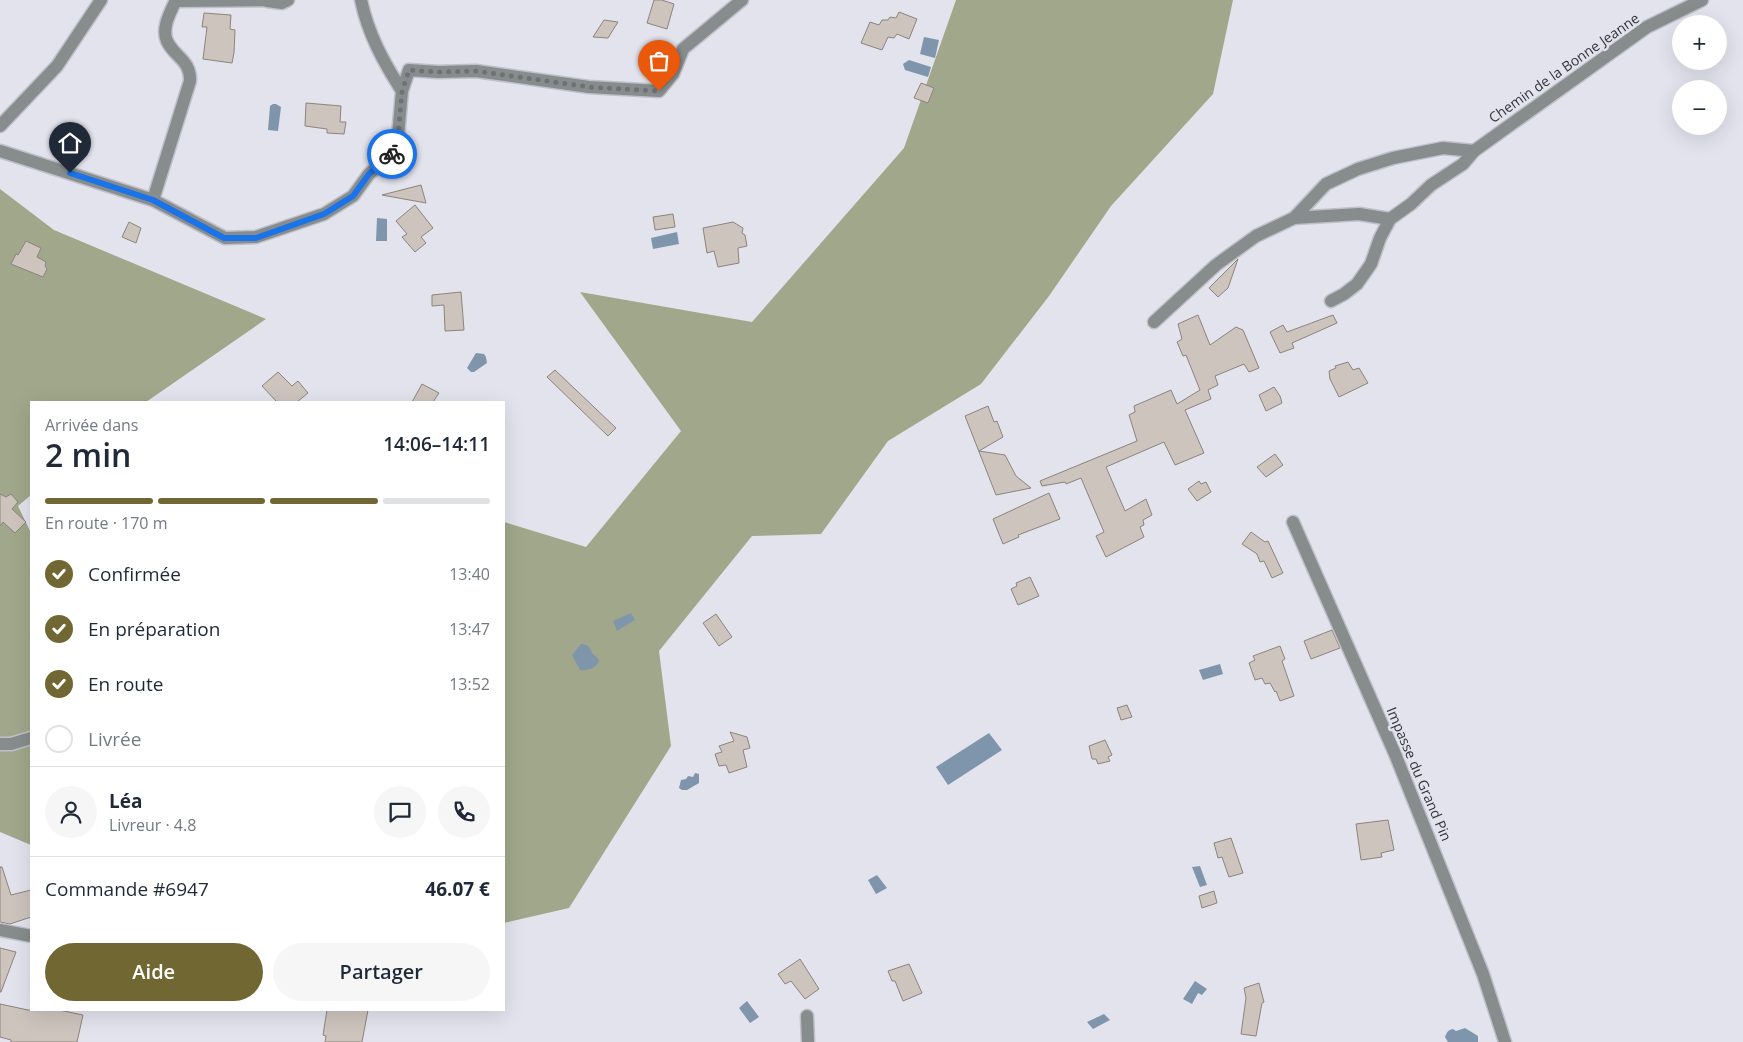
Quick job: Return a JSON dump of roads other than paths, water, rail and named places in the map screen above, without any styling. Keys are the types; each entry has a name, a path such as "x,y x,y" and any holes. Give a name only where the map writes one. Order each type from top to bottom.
{"street":[{"path":"0,126 57,66 101,0"},
{"path":"153,200 191,73 186,64 167,42 165,34 168,16 176,0 267,1 282,3 288,0"},
{"path":"361,0 365,20 378,51 402,92"},
{"path":"0,151 153,200 224,238 256,238 324,214 353,196 369,174 392,154 398,136 402,92 409,70 438,72 476,71 589,87 659,91 673,74 684,49 742,0"},
{"name":"Chemin de la Bonne Jeanne","path":"1331,301 1344,294 1356,284 1371,264 1380,238 1390,219 1431,186 1463,164 1474,152 1647,27 1702,0"},
{"path":"1154,322 1216,265 1256,236 1294,218 1326,184 1358,169 1393,158 1444,148 1474,152"},
{"path":"1294,218 1359,214 1390,219"},
{"name":"Impasse du Grand Pin","path":"1293,522 1396,754 1483,974 1505,1042"},
{"path":"0,744 11,744 30,738"},
{"path":"0,930 30,936"},
{"path":"807,1016 808,1042"}],"water":[{"path":"924,37 939,40 935,58 920,54"},
{"path":"909,60 931,67 928,77 905,70 903,64"},
{"path":"273,104 281,107 278,131 268,130 270,106"},
{"path":"377,218 387,219 387,241 376,241"},
{"path":"677,232 679,244 653,249 651,238"},
{"path":"476,353 484,354 487,363 471,372 467,368"},
{"path":"631,613 635,620 617,631 613,621"},
{"path":"581,644 588,646 599,660 597,665 586,670 580,670 572,655"},
{"path":"1220,664 1223,674 1203,680 1199,670"},
{"path":"989,733 1002,750 948,785 936,767"},
{"path":"695,773 699,774 699,783 687,790 679,788 681,780 686,779 688,776 693,777"},
{"path":"1200,866 1207,885 1200,887 1192,867"},
{"path":"877,875 887,888 876,894 868,880"},
{"path":"1195,981 1207,989 1202,995 1198,993 1192,1004 1183,999"},
{"path":"747,1001 759,1017 750,1023 739,1008"},
{"path":"1104,1014 1110,1020 1093,1029 1087,1022"},
{"path":"1465,1028 1478,1036 1478,1042 1448,1042 1445,1037 1449,1031"}]}
